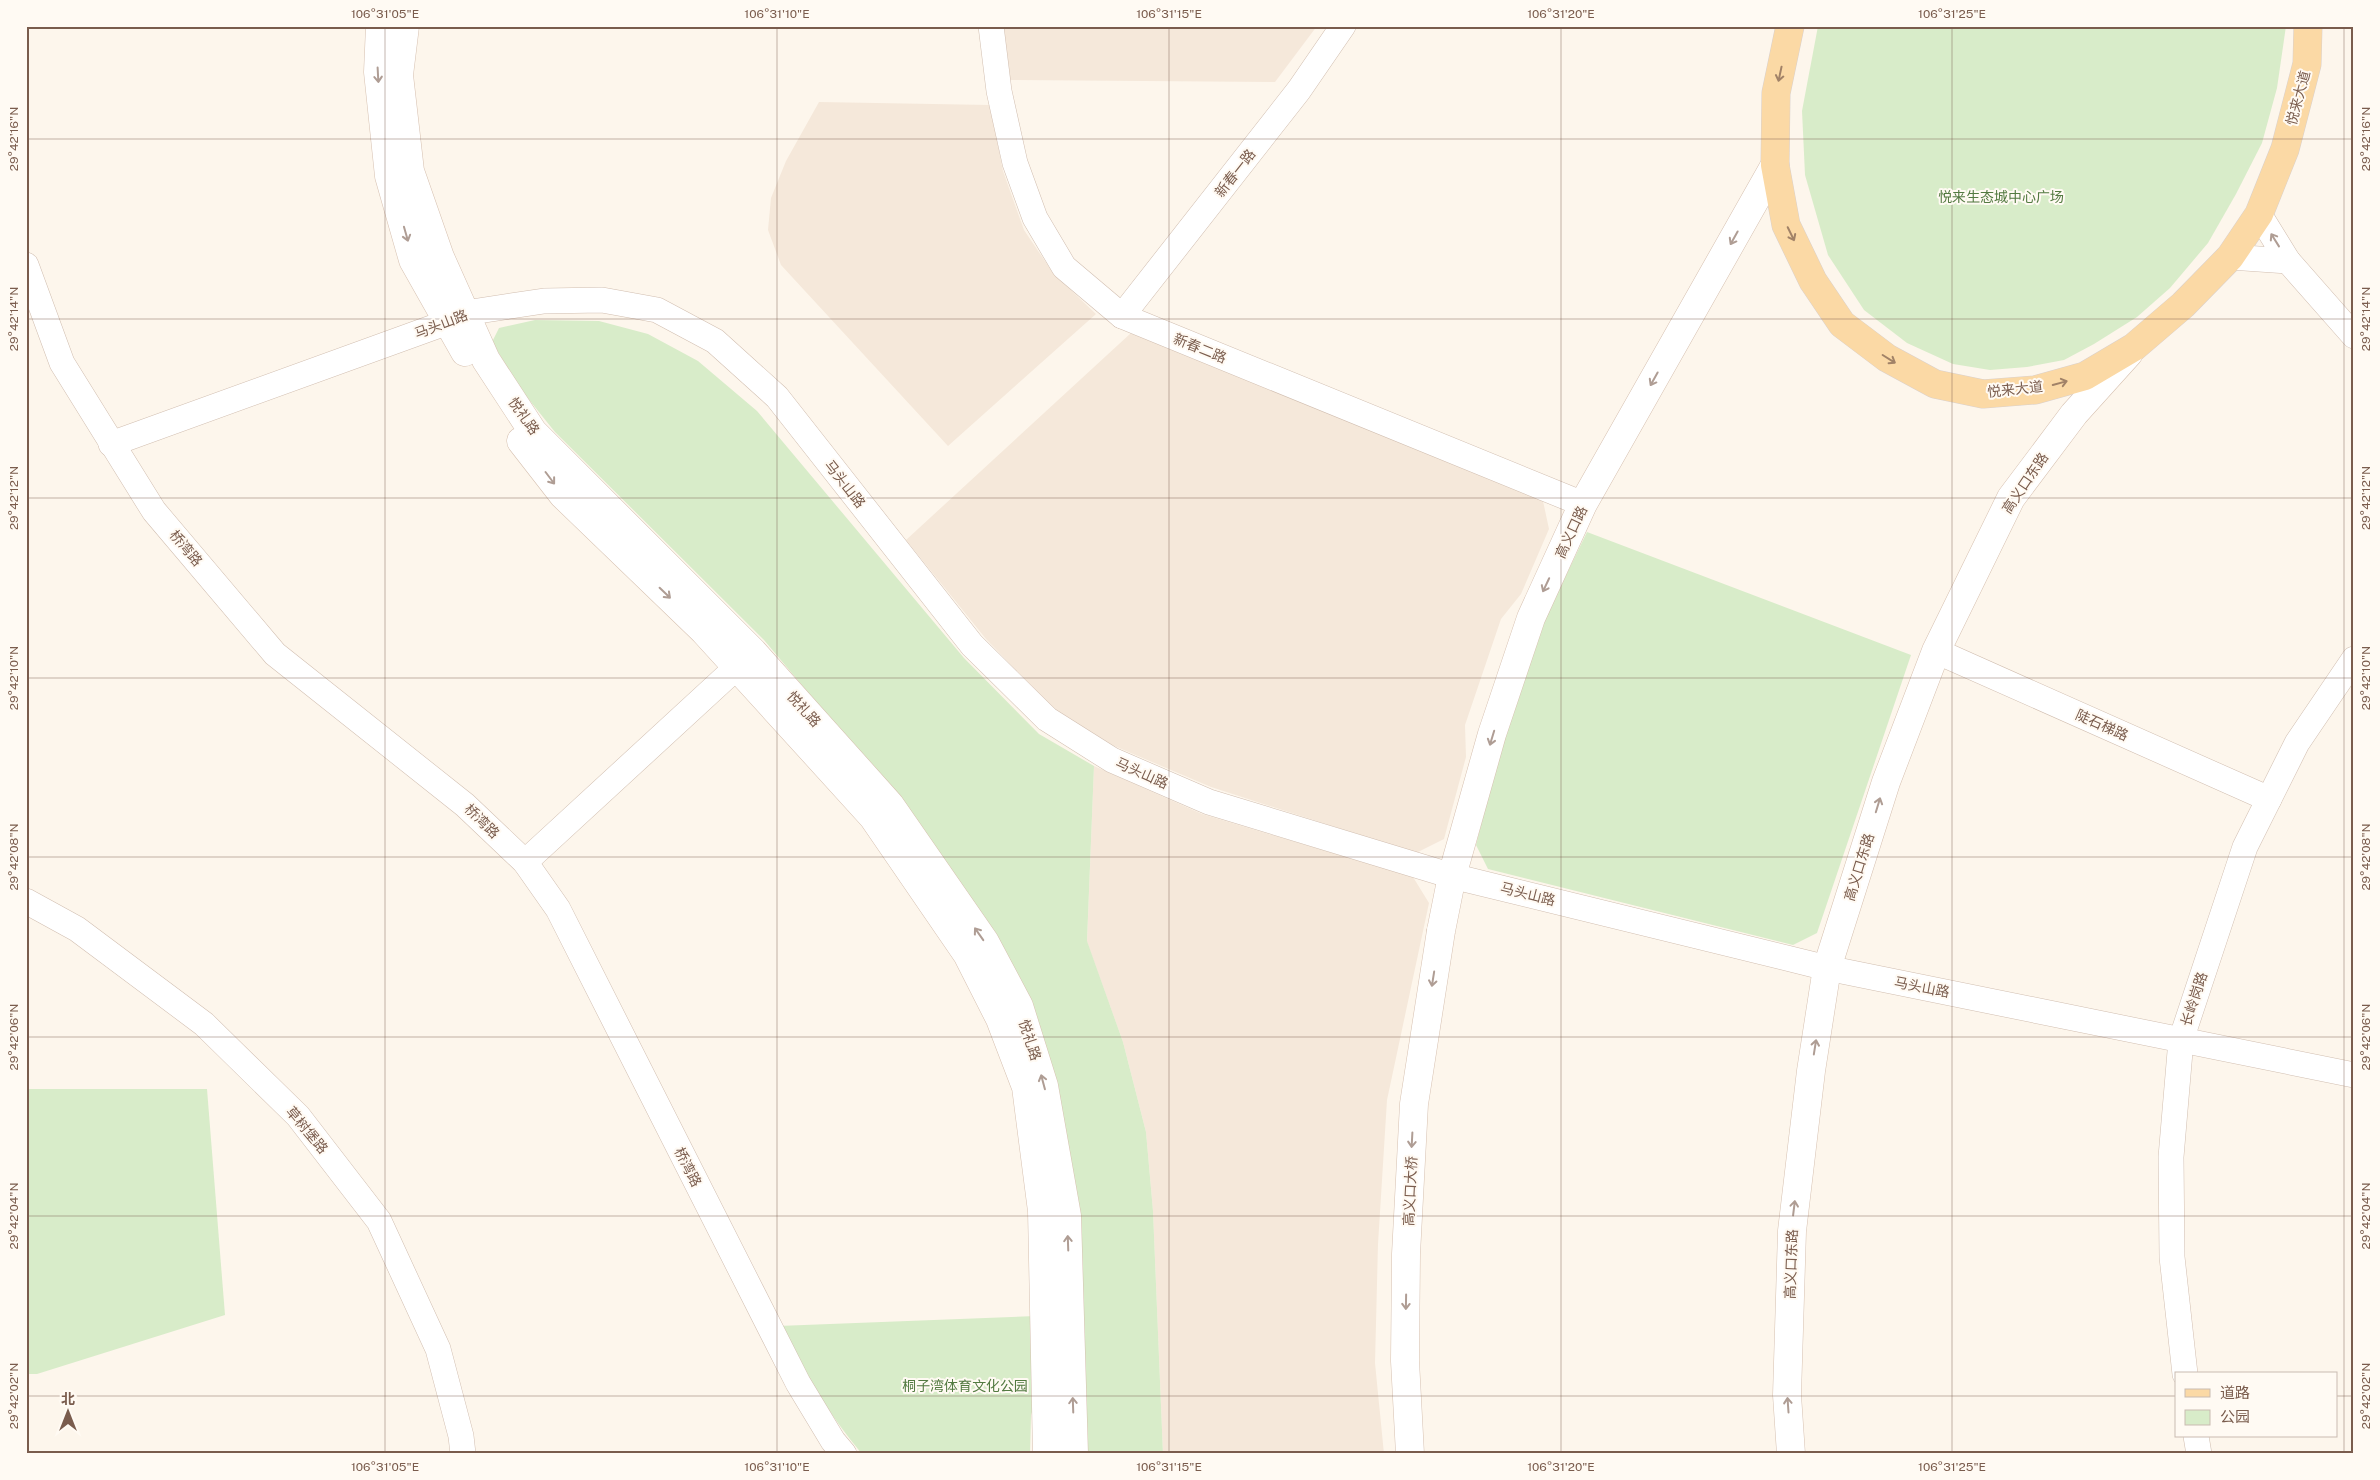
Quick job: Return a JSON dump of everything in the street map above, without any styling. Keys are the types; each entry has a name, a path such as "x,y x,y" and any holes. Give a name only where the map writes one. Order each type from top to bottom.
{"main road":[{"name":"悦礼路","path":"380,26 378,72 389,176 413,260 456,318"},
{"name":"悦礼路","path":"405,26 399,75 410,171 440,257 456,318 498,410 563,495 704,631 745,660 890,805 985,942 1019,1006 1044,1086 1067,1216 1074,1454"},
{"name":"悦来大道","path":"1790,26 1776,93 1775,165 1786,225 1813,281 1842,324 1887,358 1935,384 1984,394 2035,390 2085,376 2134,347 2183,305 2230,257 2259,214 2288,139 2307,64 2308,26"},
{"name":"高义口路","path":"1441,931 1452,876 1492,734 1531,618 1583,504 1775,165"},
{"name":"高义口东路","path":"1791,1454 1787,1395 1792,1231 1811,1071 1827,968 1886,782 1936,651 2011,498 2074,414 2134,347"},
{"name":"悦礼路","path":"745,660 873,817 967,954 1000,1019 1026,1087 1042,1211 1048,1454"},
{"name":"高义口大桥","path":"1410,1454 1405,1361 1406,1283 1414,1104 1441,931"}],"street":[{"name":"新春二路","path":"991,26 999,92 1015,162 1035,218 1064,267 1122,316 1583,504"},
{"name":"新春一路","path":"1122,316 1300,90 1343,26"},
{"path":"2259,214 2288,261 2354,336"},
{"path":"2230,257 2288,261"},
{"name":"桥湾路","path":"26,264 62,363 154,510 275,654 465,804 525,862 558,909 798,1383 844,1454"},
{"name":"马头山路","path":"111,444 456,318 544,301 602,300 657,310 715,341 777,397 972,645 1047,719 1112,760 1209,802 1452,876 1827,968 2354,1075"},
{"name":"陡石梯路","path":"1936,651 2269,799"},
{"name":"长岭岗路","path":"2185,1372 2172,1258 2171,1157 2182,1040 2245,847 2297,744 2354,659"},
{"path":"525,862 745,660"},
{"name":"草树堡路","path":"26,901 77,929 204,1024 298,1116 379,1221 438,1349 461,1436 463,1454"},
{"path":"2196,1438 2199,1454"}],"shaded area":[{"path":"1001,26 1317,26 1275,82 1010,80"},
{"path":"819,102 990,105 1003,171 1024,230 1053,273 1096,314 948,446 781,265 768,230 771,198 786,161"},
{"path":"1131,333 1543,501 1549,529 1521,594 1501,619 1465,725 1466,757 1444,839 1416,853 1211,787 1112,745 1053,708 986,639 906,540"},
{"path":"1094,766 1202,814 1413,877 1429,903 1387,1100 1378,1244 1375,1363 1384,1454 1163,1454 1153,1211 1146,1132 1123,1042 1087,942"}],"green space":[{"name":"悦来生态城中心广场","path":"1818,26 2286,26 2277,88 2262,143 2208,243 2170,288 2137,317 2064,360 2027,367 1990,370 1953,364 1907,343 1864,310 1828,255 1805,175 1802,111"},
{"path":"535,320 599,321 648,334 698,361 757,411 964,658 1039,734 1094,766 1087,941 1123,1042 1146,1132 1153,1211 1163,1454 1088,1454 1082,1435 1074,1218 894,795 764,640 555,432 522,391 492,342 499,328"},
{"path":"1587,532 1911,655 1817,933 1793,945 1488,869 1476,845 1503,737 1543,623"},
{"path":"26,1089 207,1089 225,1315 37,1374 26,1374"},
{"name":"桐子湾体育文化公园","path":"1037,1316 1039,1392 1031,1415 1030,1454 862,1454 807,1376 778,1326"}]}
